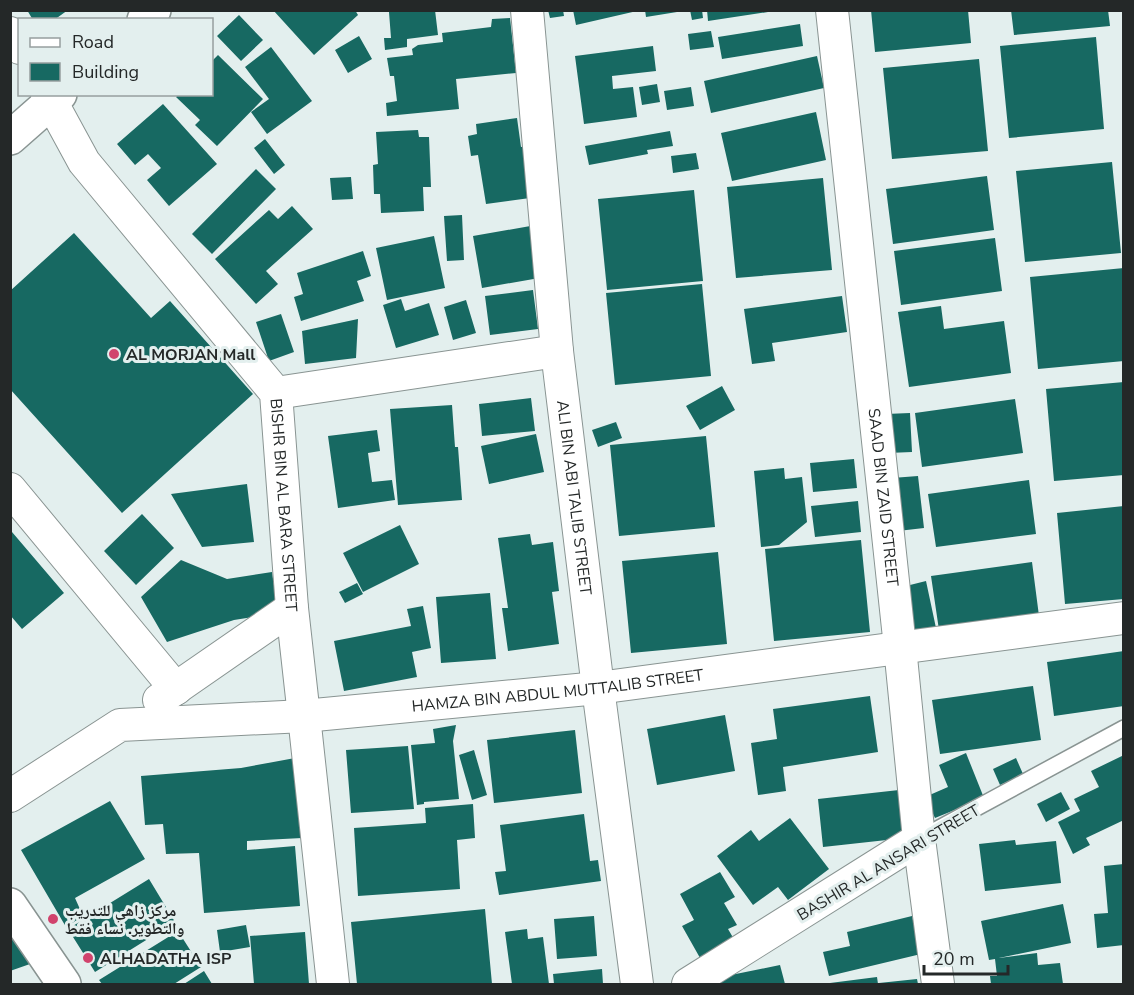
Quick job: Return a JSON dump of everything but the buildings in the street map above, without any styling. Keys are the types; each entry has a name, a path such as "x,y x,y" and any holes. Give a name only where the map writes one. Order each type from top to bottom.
{"street":[{"name":"ALI BIN ABI TALIB STREET","path":"527,10 557,351 637,984"},
{"name":"SAAD BIN ZAID STREET","path":"832,10 919,839 938,984"},
{"path":"10,138 53,97"},
{"name":"BISHR BIN AL BARA STREET","path":"53,97 84,162 276,393 291,608 333,984"},
{"path":"276,393 557,351"},
{"path":"10,489 176,689"},
{"path":"10,796 176,689 291,608"},
{"name":"HAMZA BIN ABDUL MUTTALIB STREET","path":"120,725 304,716 598,688 1124,618"},
{"name":"BASHIR AL ANSARI STREET","path":"688,984 919,839"},
{"path":"10,904 64,984"}],"lane":[{"name":"BASHIR AL ANSARI STREET","path":"919,839 1124,728"}],"place":[{"name":"AL MORJAN Mall","path":"114,354"},
{"name":"مركز زاهي للتدريب والتطوير. نساء فقط","path":"53,919"},
{"name":"ALHADATHA ISP","path":"88,958"}]}
